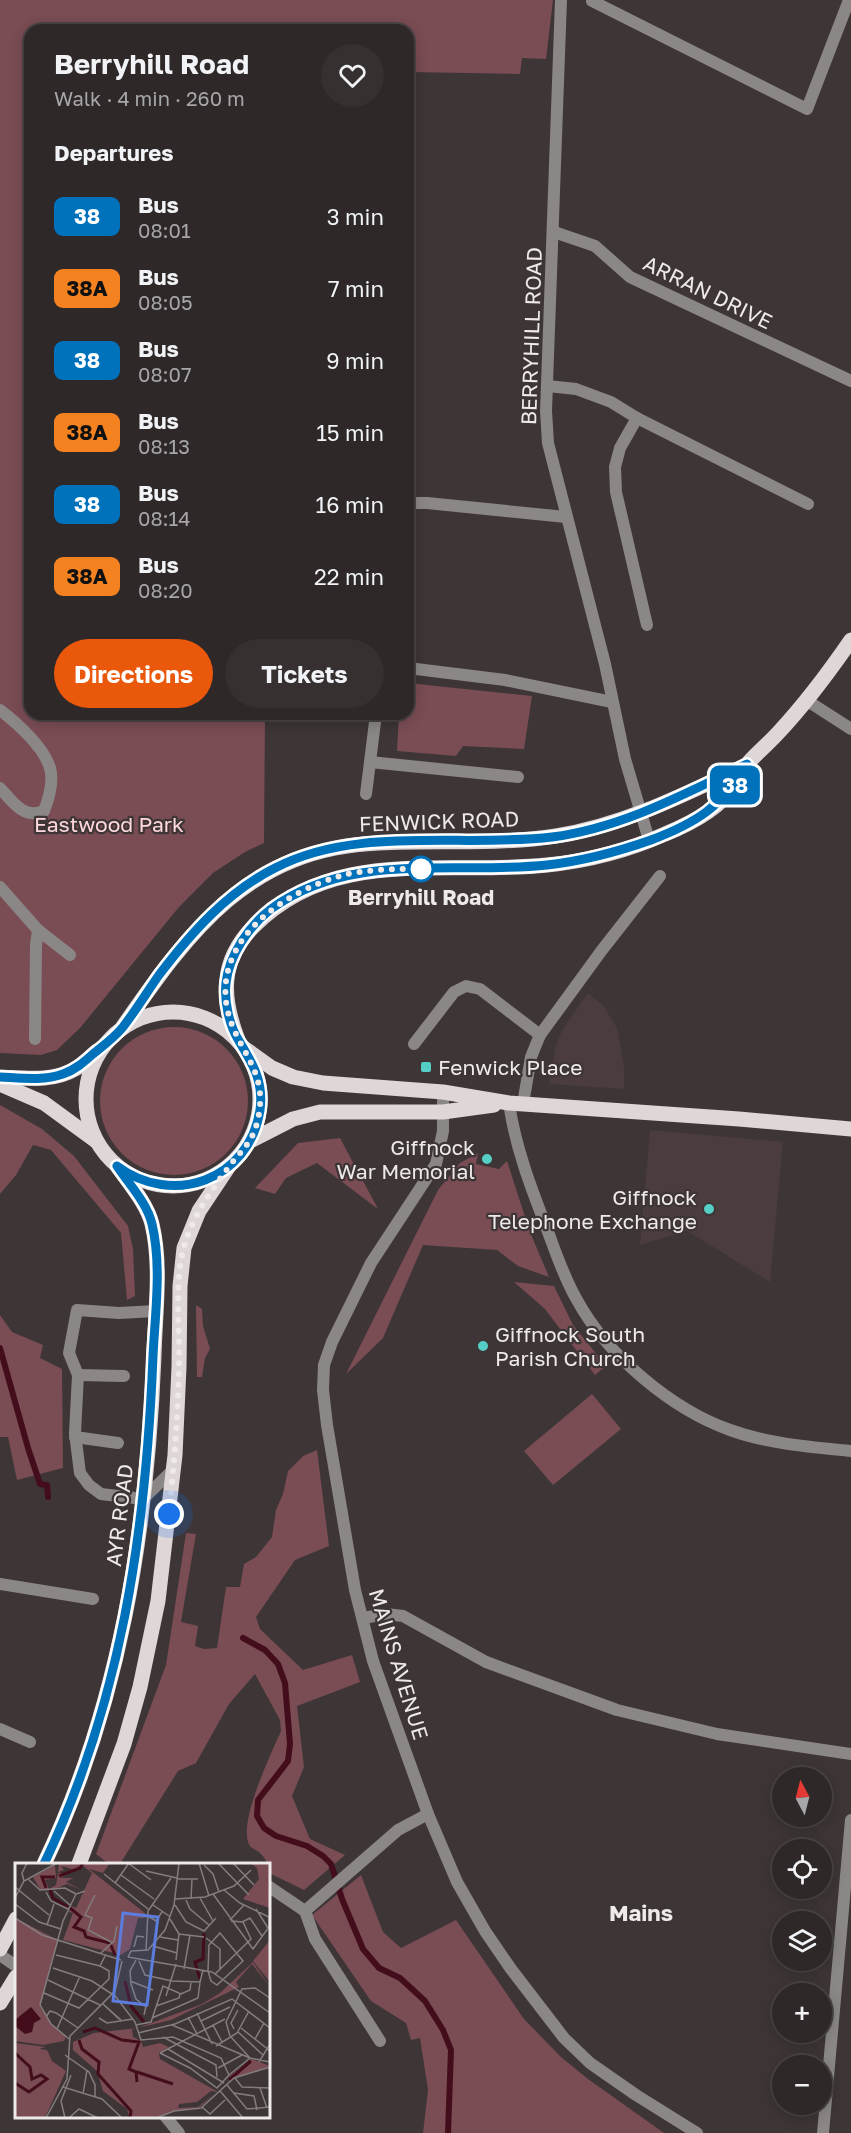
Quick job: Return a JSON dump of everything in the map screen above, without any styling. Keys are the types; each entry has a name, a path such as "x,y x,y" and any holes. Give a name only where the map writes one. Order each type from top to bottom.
{"main road":[{"name":"FENWICK ROAD","path":"241,1044 229,1017 225,996 226,982 230,966 247,934 270,910 298,892 341,876 362,872 546,865 602,856 664,835 710,811 736,783 747,764 779,732 806,700 851,640"},
{"name":"FENWICK ROAD","path":"122,1028 159,975 199,927 225,901 251,881 289,862 330,849 377,843 523,840 587,830 641,814 747,764"},
{"path":"0,1077 50,1078 65,1074 76,1069 122,1028 132,1022 155,1014 180,1012 207,1018 228,1031 272,1068 309,1081 443,1092 516,1103 851,1129"},
{"path":"96,1141 88,1120 86,1092 91,1070 106,1044"},
{"path":"79,1863 124,1744 140,1687 158,1601 174,1469 180,1286 184,1248 199,1211 229,1166 250,1141 257,1122 260,1095 254,1065 241,1044"},
{"path":"0,1084 44,1103 96,1141 117,1166 149,1183 179,1186 206,1180 229,1166"},
{"path":"250,1141 293,1119 320,1112 443,1112 516,1103"},
{"name":"AYR ROAD","path":"44,1863 76,1790 97,1731 116,1660 133,1579 143,1500 150,1426 156,1258 152,1222 117,1166"},
{"path":"0,1949 15,1921"},
{"path":"1,2000 15,1979"}],"street":[{"name":"BERRYHILL ROAD","path":"561,0 546,411 548,443 605,664 625,759 650,840"},
{"path":"592,1 807,109 849,0"},
{"name":"ARRAN DRIVE","path":"554,232 595,246 630,277 851,381"},
{"path":"548,386 576,389 610,402 637,418 808,504"},
{"path":"637,418 620,448 615,467 616,492 647,625"},
{"path":"414,503 566,517"},
{"path":"414,669 505,680 612,702"},
{"path":"806,700 851,729"},
{"path":"0,710 14,720 36,745 50,767 51,780 50,795 44,811 37,814 18,809 0,788"},
{"path":"366,794 375,720"},
{"path":"370,762 518,777"},
{"path":"660,876 540,1035 516,1103 512,1126 532,1190 562,1270 577,1300 592,1323 633,1370 654,1387 705,1419 730,1430 787,1444 851,1451"},
{"path":"0,886 38,930 70,955"},
{"path":"35,1039 38,930"},
{"path":"414,1044 454,992 466,986 480,989 540,1035"},
{"name":"MAINS AVENUE","path":"443,1092 443,1131 436,1164 371,1263 332,1342 324,1365 323,1390 327,1425 353,1578 373,1660 428,1814 457,1882 485,1931 511,1969 564,2038 599,2070 636,2096 697,2133"},
{"path":"155,1311 119,1313 77,1310 69,1353 78,1374 75,1437 80,1473 89,1485 101,1494 143,1500 174,1469"},
{"path":"78,1374 124,1376"},
{"path":"75,1437 118,1443"},
{"path":"0,1584 93,1599"},
{"path":"363,1618 386,1614 403,1616 486,1662 617,1710 717,1734 851,1754"},
{"path":"0,1729 30,1742"},
{"path":"305,1911 398,1830 428,1814"},
{"path":"823,2133 851,1820"},
{"path":"270,1887 305,1911 315,1939 380,2041"},
{"path":"0,1955 15,1965"},
{"path":"167,2118 180,2133"}],"shaded area":[{"path":"588,993 603,1005 617,1028 624,1067 624,1089 549,1084 555,1048 562,1030"},
{"path":"650,1130 783,1142 770,1282 687,1231 640,1245"}],"green space":[{"name":"Eastwood Park","path":"0,0 553,0 546,59 522,58 520,74 414,72 414,24 24,24 24,720 265,720 264,843 245,852 213,873 179,907 80,1028 57,1050 41,1055 0,1053"},
{"path":"414,684 532,696 524,749 463,746 456,756 397,751 399,720 414,720"},
{"path":"174,1027 202,1032 227,1048 243,1073 248,1101 243,1129 227,1154 202,1170 174,1175 146,1170 121,1154 105,1129 100,1101 105,1073 121,1048 146,1032"},
{"path":"0,1105 42,1129 74,1156 128,1226 133,1249 135,1296 127,1300 121,1233 51,1150 33,1145 16,1175 0,1194"},
{"path":"340,1138 378,1209 317,1163 286,1178 275,1194 255,1188 298,1143"},
{"path":"478,1153 476,1164 499,1169 507,1161 530,1232 549,1277 518,1266 497,1250 423,1245 383,1338 346,1374 438,1190 460,1163"},
{"path":"514,1282 554,1286 573,1325 606,1366 595,1375 545,1309"},
{"path":"196,1305 202,1309 203,1326 210,1349 205,1358 202,1377 197,1377"},
{"path":"0,1315 12,1332 43,1345 40,1358 62,1369 63,1468 17,1480 8,1437 0,1437"},
{"path":"592,1394 621,1429 553,1485 524,1451"},
{"path":"317,1450 329,1546 295,1560 256,1617 260,1629 303,1670 352,1655 360,1682 297,1706 304,1767 292,1796 310,1839 345,1855 304,1890 271,1874 270,1863 267,1863 260,1853 250,1846 247,1836 251,1806 281,1731 280,1720 255,1674 229,1704 196,1763 178,1771 121,1863 108,1863 96,1854 166,1665 186,1533 196,1534 181,1622 198,1626 195,1646 204,1649 217,1648 226,1587 240,1587 244,1564 256,1557 272,1537 276,1510 283,1494 288,1471 303,1456"},
{"path":"361,1875 383,1932 401,1948 456,1920 524,2019 561,2057 664,2133 423,2133 428,2090 420,2038 411,2040 406,2023 371,2001 312,1915"}],"waterway":[{"path":"0,1348 28,1448 40,1484 47,1485 48,1497"},
{"path":"243,1638 265,1650 278,1664 285,1683 290,1744 288,1761 258,1800 257,1816 264,1828 276,1836 307,1846 331,1864 342,1899 363,1949 379,1968 400,1978 425,2001 443,2030 451,2050 448,2133"}],"bus line":[{"name":"38","path":"0,1077 50,1078 76,1069 122,1028 159,975 199,927 225,901 251,881 276,867 308,855 350,845 523,840 580,832 641,814 747,764 726,796 710,811 664,835 627,848 587,859 546,865 399,869 341,876 298,892 270,910 247,934 230,966 225,996 229,1017 238,1040 254,1065 258,1078 260,1108 250,1141 229,1166 206,1180 194,1184 165,1186 149,1183 137,1179 117,1166 152,1222 156,1247 150,1426 143,1500 133,1579 119,1650 97,1731 76,1790 44,1863"}],"place":[{"name":"Berryhill Road","path":"421,869"},
{"name":"Fenwick Place","path":"426,1067"},
{"name":"Giffnock War Memorial","path":"487,1159"},
{"name":"Giffnock Telephone Exchange","path":"709,1209"},
{"name":"Giffnock South Parish Church","path":"483,1346"}],"district":[{"name":"Mains","path":"641,1912"}],"route":[{"path":"169,1514 175,1455 180,1286 184,1248 199,1211 229,1166 250,1141 260,1108 258,1078 254,1065 238,1040 229,1017 225,996 230,966 247,934 270,910 298,892 341,876 362,872 421,869"}]}
